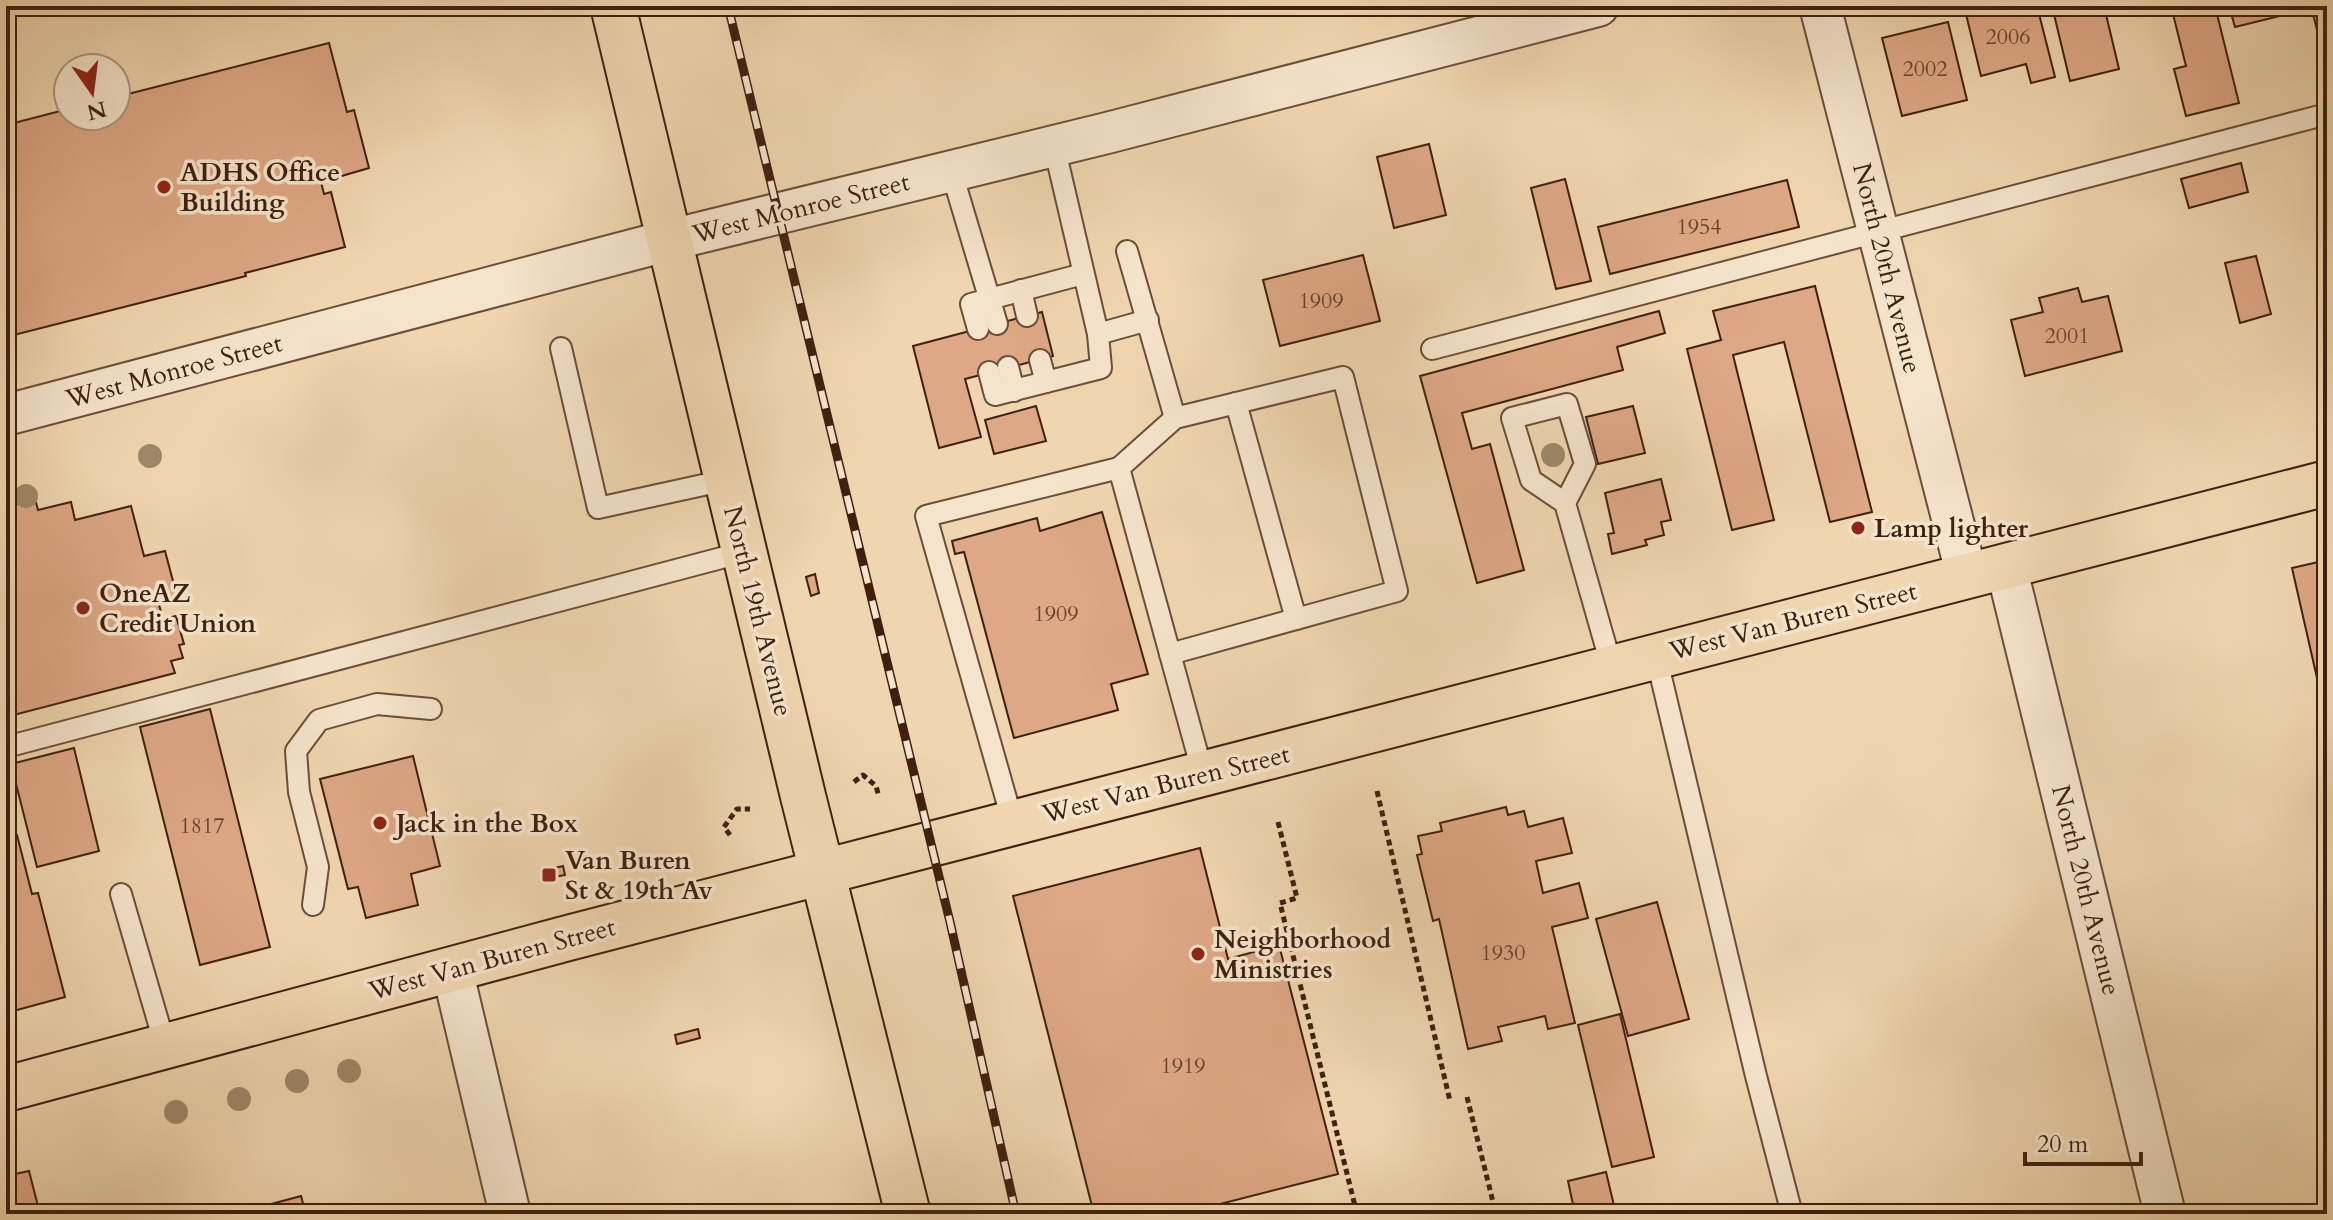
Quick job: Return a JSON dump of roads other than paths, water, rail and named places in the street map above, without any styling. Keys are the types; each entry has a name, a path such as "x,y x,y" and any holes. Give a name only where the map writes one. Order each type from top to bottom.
{"main road":[{"name":"North 19th Avenue","path":"613,6 726,480 908,1214"},
{"name":"West Van Buren Street","path":"6,1089 452,969 2327,483"}],"street":[{"name":"West Monroe Street","path":"6,415 670,240 1054,146 1598,6"},
{"name":"North 20th Avenue","path":"1820,6 1878,231 1986,571 2165,1214"},
{"path":"452,969 510,1214"}],"lane":[{"path":"1432,349 2327,114"},
{"path":"1020,389 1101,368 1098,334 1054,146"},
{"path":"951,170 996,297 1002,323 996,297"},
{"path":"1127,251 1175,418"},
{"path":"996,297 1083,274"},
{"path":"1098,334 1148,320"},
{"path":"561,348 598,508 726,480"},
{"path":"1020,389 1014,366 1020,389"},
{"path":"1013,823 926,516 1119,468 1175,418 1343,377 1397,591 1170,654"},
{"path":"1236,403 1296,619"},
{"path":"1565,503 1585,464 1567,404 1512,418 1531,480 1565,503 1612,668"},
{"path":"1119,468 1203,774"},
{"path":"6,747 744,552"},
{"path":"1656,656 1792,1214"},
{"path":"313,905 318,867 299,792 296,751 319,720 377,704 431,709"},
{"path":"121,894 165,1045"}],"railway":[{"path":"728,6 950,922 1016,1214"}],"place":[{"name":"ADHS Office Building","path":"164,187"},
{"name":"Lamp lighter","path":"1858,528"},
{"name":"OneAZ Credit Union","path":"83,608"},
{"name":"Jack in the Box","path":"380,823"},
{"name":"Van Buren St & 19th Av","path":"549,875"},
{"name":"Neighborhood Ministries","path":"1198,954"}]}
